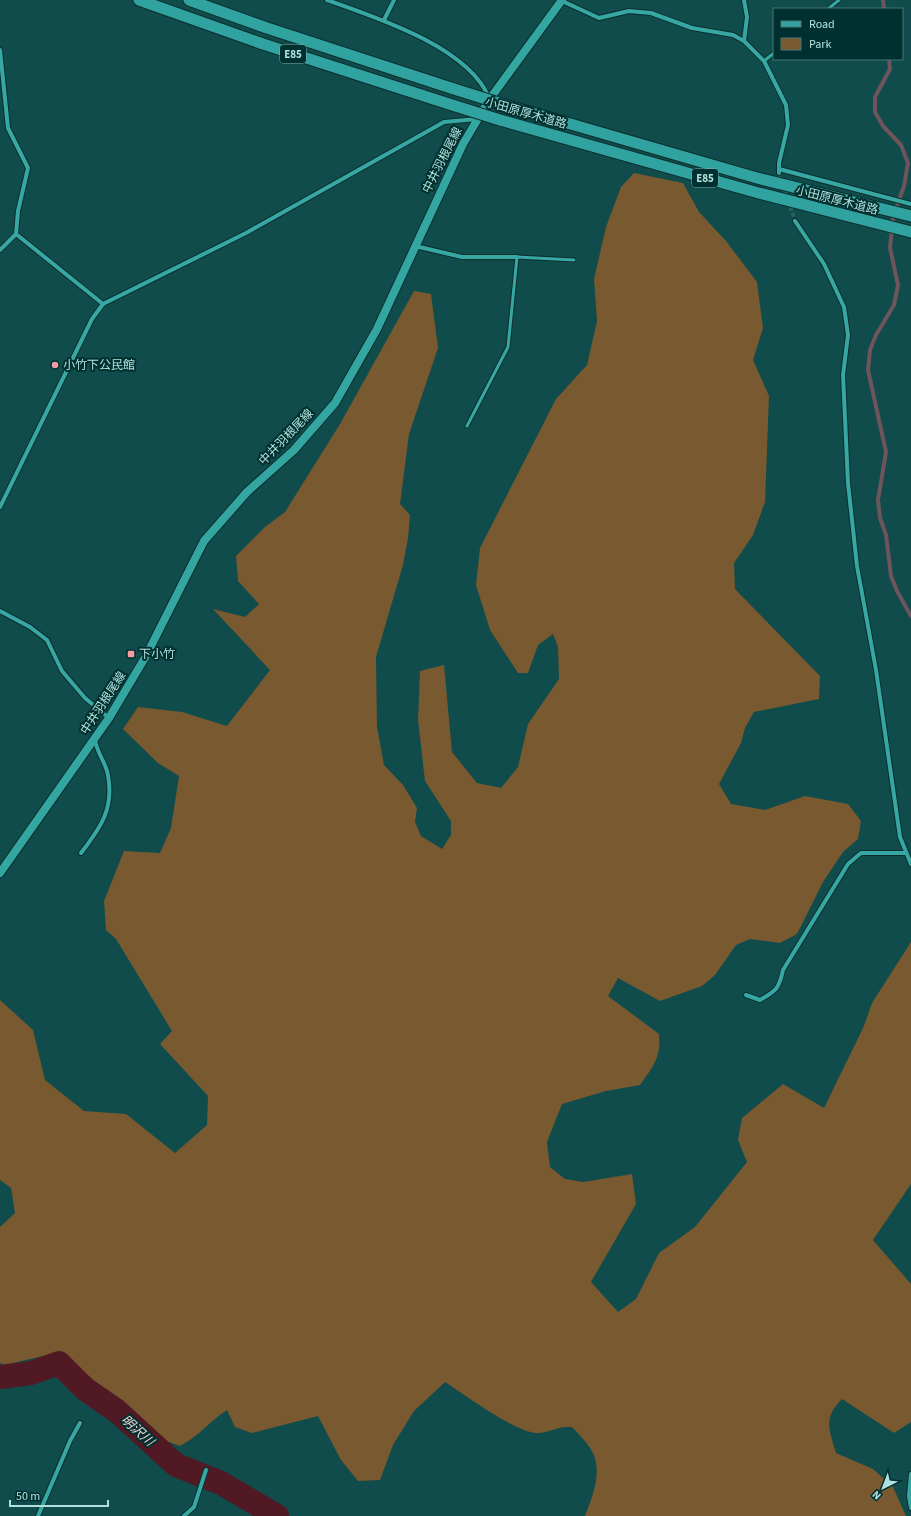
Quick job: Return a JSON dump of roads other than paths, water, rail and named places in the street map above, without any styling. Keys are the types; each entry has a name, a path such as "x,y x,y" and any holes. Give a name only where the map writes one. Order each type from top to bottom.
{"highway":[{"name":"小田原厚木道路","path":"139,0 263,44 500,120 755,192 911,232"},
{"name":"小田原厚木道路","path":"189,0 267,28 505,105 757,178 911,216"}],"main road":[{"name":"中井羽根尾線","path":"0,873 108,718 146,656 204,541 247,492 294,450 335,403 377,329 437,197 477,119 561,0"}],"street":[{"path":"327,0 384,20 441,48 478,78 485,88 489,100"},
{"path":"384,20 394,0"},
{"path":"561,0 599,18 629,11 651,13 692,28 733,35 744,40 764,61 786,106 788,125 779,171 911,204"},
{"path":"744,0 747,17 744,40"},
{"path":"0,50 8,128 28,168 18,211 16,234 0,250"},
{"path":"0,507 92,319 103,304 246,233 444,122 477,119"},
{"path":"795,221 824,264 844,307 848,335 843,375 848,483 857,566 876,670 900,837 911,864"},
{"path":"16,234 103,304"},
{"path":"415,246 462,257 517,257"},
{"path":"0,611 30,627 47,640 62,671 85,698 108,718"},
{"path":"81,853 101,828 109,803 108,774 97,750 94,739"},
{"path":"746,995 760,1000 780,986 783,970 848,864 861,853 906,853"},
{"path":"38,1516 70,1441 80,1423"},
{"path":"184,1516 194,1507 206,1470"},
{"path":"911,1474 909,1496 911,1508"}],"lane":[{"path":"829,8 839,0"},
{"path":"764,61 773,54"},
{"path":"468,426 508,347 517,257 574,260"}],"waterway":[{"path":"883,0 884,8"},
{"path":"889,60 890,69 875,97 875,112 883,126 901,145 908,163 904,186 893,217 890,248 898,285 894,305 876,335 870,350 868,370 886,452 878,500 880,518 886,535 891,576 897,591 911,616"},
{"name":"明沢川","path":"0,1377 31,1373 59,1363 85,1389 117,1411 176,1465 221,1483 277,1516"}],"tunnel":[{"path":"779,173 795,221"}],"place":[{"name":"小竹下公民館","path":"55,365"},
{"name":"下小竹","path":"131,654"}]}
